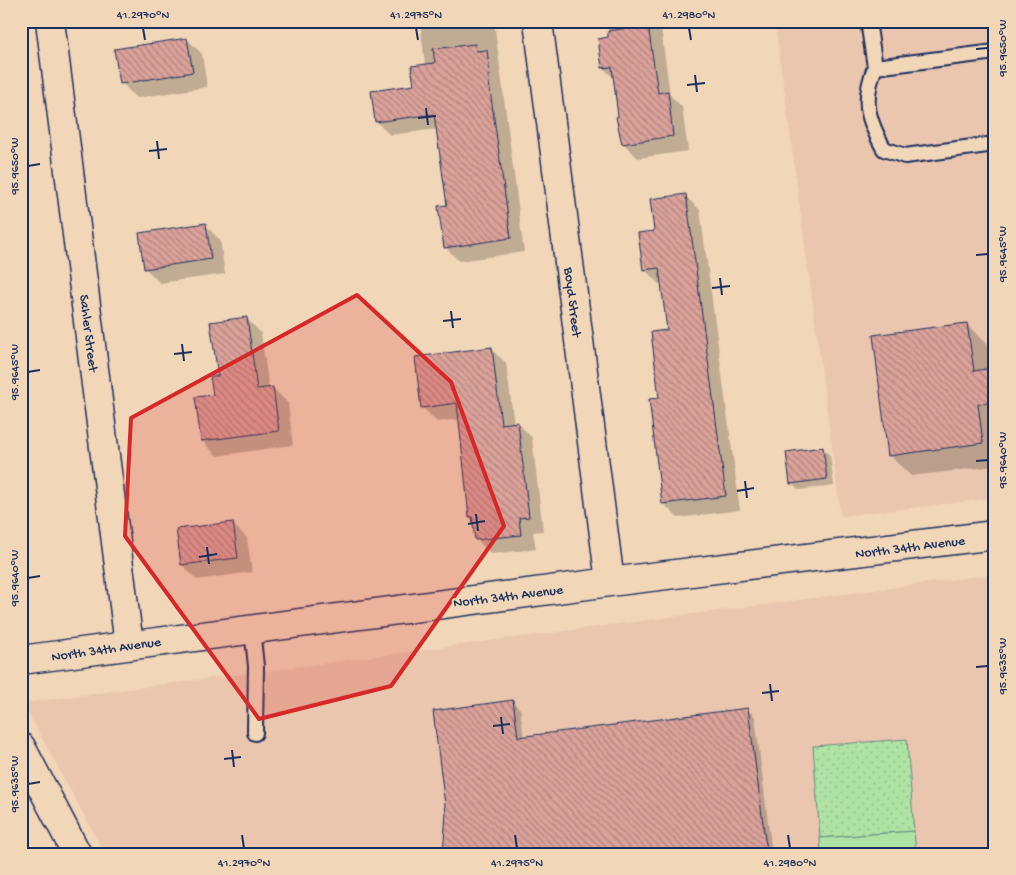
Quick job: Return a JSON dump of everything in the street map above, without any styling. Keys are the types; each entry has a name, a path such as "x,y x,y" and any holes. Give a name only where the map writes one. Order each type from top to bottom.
{"street":[{"name":"Sahler Street","path":"50,21 129,645"},
{"name":"Boyd Street","path":"538,21 610,582"},
{"name":"North 34th Avenue","path":"21,660 610,582 995,535"},
{"path":"21,747 77,854"}],"lane":[{"path":"868,21 875,67 867,88 870,123 884,149 905,156 995,144"},
{"path":"875,67 995,52"},
{"path":"252,629 256,666 255,733"}],"highlighted area":[{"path":"357,295 451,382 504,526 391,686 259,719 125,536 131,418"}],"shaded area":[{"path":"775,21 995,21 995,498 841,516"},
{"path":"995,574 995,854 105,854 23,703"}],"green space":[{"path":"907,739 914,831 820,838 813,746"},
{"path":"914,831 916,854 821,854 820,838"}],"building":[{"path":"648,25 658,93 668,91 673,136 622,144 616,117 618,116 612,67 602,68 598,39 608,37 608,31"},
{"path":"187,38 193,72 120,84 114,49"},
{"path":"475,44 476,51 487,50 490,76 488,76 511,238 444,248 438,206 447,205 434,114 375,122 371,91 414,85 411,66 435,63 433,49"},
{"path":"686,194 726,496 662,504 649,399 659,398 651,332 667,330 659,268 643,270 638,233 654,231 650,199"},
{"path":"206,223 211,259 144,269 139,233"},
{"path":"247,317 257,389 273,387 279,431 201,441 195,397 213,395 210,376 218,376 210,322"},
{"path":"967,323 974,371 991,368 995,402 978,404 983,443 888,456 873,335"},
{"path":"492,347 501,424 518,422 529,517 519,518 521,535 475,540 472,517 469,517 457,403 421,408 415,357"},
{"path":"823,447 827,479 790,484 786,452"},
{"path":"233,522 238,558 181,565 176,529"},
{"path":"513,700 518,737 748,708 767,854 443,854 446,813 433,711"}]}
